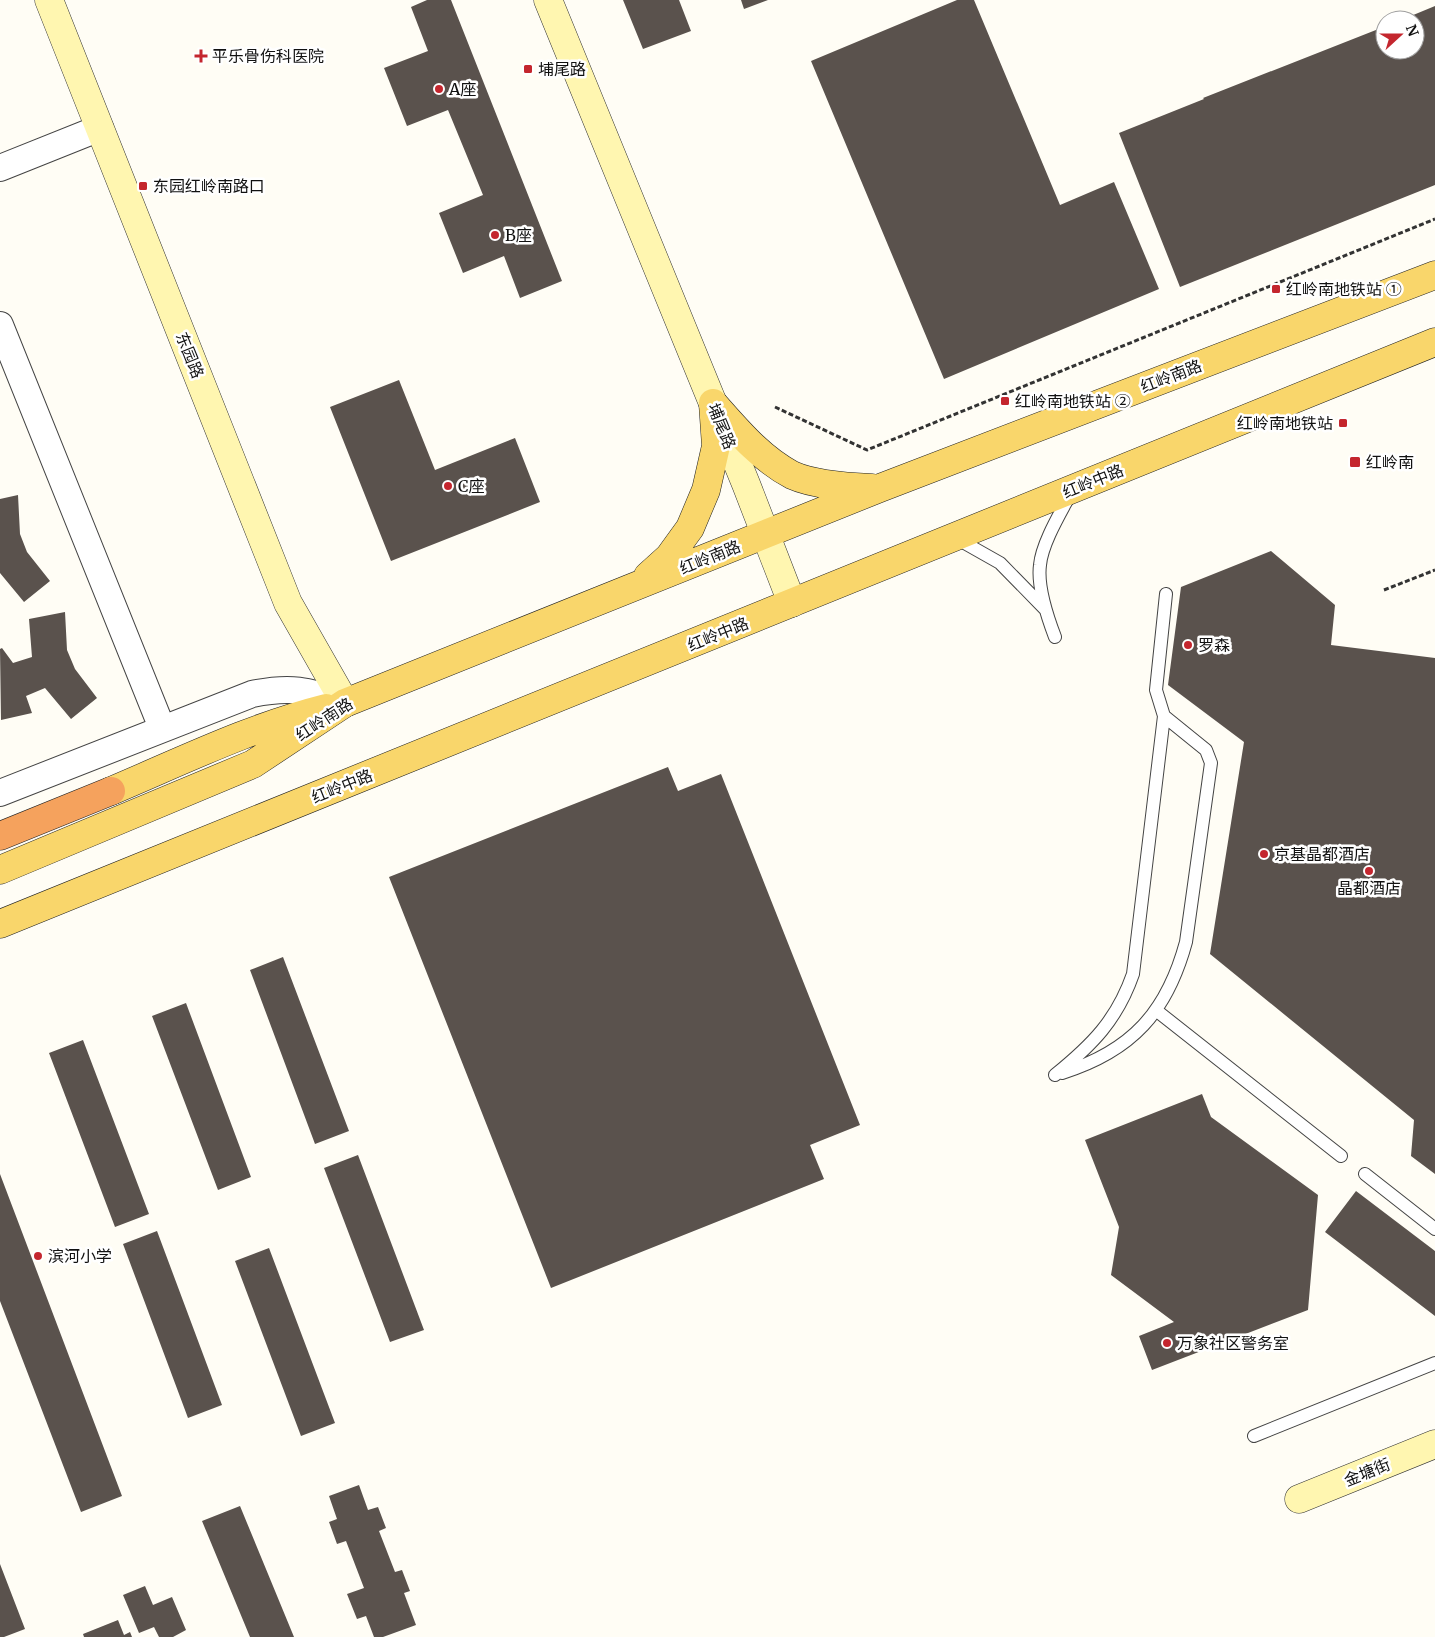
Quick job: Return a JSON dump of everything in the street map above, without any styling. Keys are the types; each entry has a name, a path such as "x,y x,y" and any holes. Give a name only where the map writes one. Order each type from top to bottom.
{"highway":[{"path":"0,836 111,791"}],"main road":[{"name":"红岭南路","path":"0,870 252,764 345,703 880,488 1435,275"},
{"name":"红岭中路","path":"0,924 1435,342"},
{"path":"713,403 751,446 793,475 840,486 880,488"},
{"path":"636,586 669,557 690,528 706,490 716,446 713,403"},
{"path":"111,791 252,730 284,718 345,703"}],"street":[{"name":"东园路","path":"49,0 288,603 345,703"},
{"name":"埔尾路","path":"548,0 713,403 792,603"},
{"path":"0,168 100,128"},
{"path":"0,325 162,728"},
{"path":"0,793 252,694 291,688 308,691 345,703"},
{"name":"金塘街","path":"1299,1499 1435,1444"}],"lane":[{"path":"1055,637 1045,609 1040,565 1053,528 1074,489"},
{"path":"954,537 1000,563 1045,609"},
{"path":"1164,716 1206,750 1211,763 1186,942 1170,989 1157,1011 1136,1033 1113,1051 1086,1065 1054,1076 1096,1040 1125,998 1133,974 1164,716 1156,690 1166,594"},
{"path":"1157,1011 1341,1156"},
{"path":"1365,1174 1435,1229"},
{"path":"1254,1436 1435,1363"}],"path":[{"path":"775,407 867,450 1435,219"},
{"path":"1384,590 1435,570"}],"building":[{"path":"427,0 451,0 562,281 520,298 504,256 463,273 439,213 483,195 448,110 407,126 384,68 428,51 411,7"},
{"path":"623,0 679,0 691,31 643,49"},
{"path":"741,0 768,0 744,9"},
{"path":"957,0 974,0 1060,205 1114,182 1159,289 944,379 811,61"},
{"path":"1435,6 1435,185 1180,287 1119,133 1375,30 1375,60 1425,60 1425,10"},
{"name":"C座","path":"399,380 435,470 515,438 540,502 391,561 330,407"},
{"path":"18,495 20,534 27,552 50,581 24,602 0,573 0,499"},
{"path":"1271,551 1335,605 1331,645 1435,658 1435,1174 1411,1156 1414,1120 1210,954 1244,742 1168,685 1181,587"},
{"path":"65,612 67,650 75,669 97,698 71,719 45,688 26,696 32,713 1,720 0,649 2,648 13,663 32,657 29,619"},
{"path":"668,767 678,791 721,774 860,1125 810,1145 824,1179 551,1288 389,877"},
{"path":"283,957 349,1131 315,1144 250,970"},
{"path":"186,1003 251,1177 218,1190 152,1016"},
{"path":"83,1040 149,1214 115,1227 49,1053"},
{"path":"1202,1094 1211,1117 1318,1195 1308,1310 1152,1370 1139,1336 1174,1322 1111,1275 1119,1227 1085,1140"},
{"path":"358,1155 424,1330 390,1342 324,1168"},
{"path":"0,1174 122,1496 81,1512 0,1301"},
{"path":"1356,1191 1435,1251 1435,1316 1325,1232"},
{"path":"157,1231 222,1405 188,1418 123,1244"},
{"path":"269,1248 335,1423 301,1436 235,1261"},
{"path":"359,1485 368,1510 378,1507 386,1528 379,1531 395,1572 402,1570 410,1591 404,1593 416,1625 383,1637 374,1637 366,1616 357,1619 347,1594 364,1588 346,1541 337,1544 329,1522 337,1519 329,1496"},
{"path":"240,1506 294,1637 250,1637 202,1521"},
{"path":"0,1564 25,1629 4,1637 0,1637"},
{"path":"145,1586 153,1605 172,1597 186,1630 173,1637 159,1637 154,1627 139,1633 123,1595"},
{"path":"118,1620 124,1635 130,1632 132,1637 84,1637 83,1634"}],"place":[{"name":"平乐骨伤科医院","path":"201,56"},
{"name":"埔尾路","path":"528,69"},
{"name":"A座","path":"439,89"},
{"name":"东园红岭南路口","path":"143,186"},
{"name":"B座","path":"495,235"},
{"name":"红岭南地铁站 ①","path":"1276,289"},
{"name":"红岭南地铁站 ②","path":"1005,401"},
{"name":"红岭南地铁站","path":"1343,423"},
{"name":"红岭南","path":"1355,462"},
{"name":"C座","path":"448,486"},
{"name":"罗森","path":"1188,645"},
{"name":"京基晶都酒店","path":"1264,854"},
{"name":"晶都酒店","path":"1369,871"},
{"name":"滨河小学","path":"38,1256"},
{"name":"万象社区警务室","path":"1167,1343"}]}
